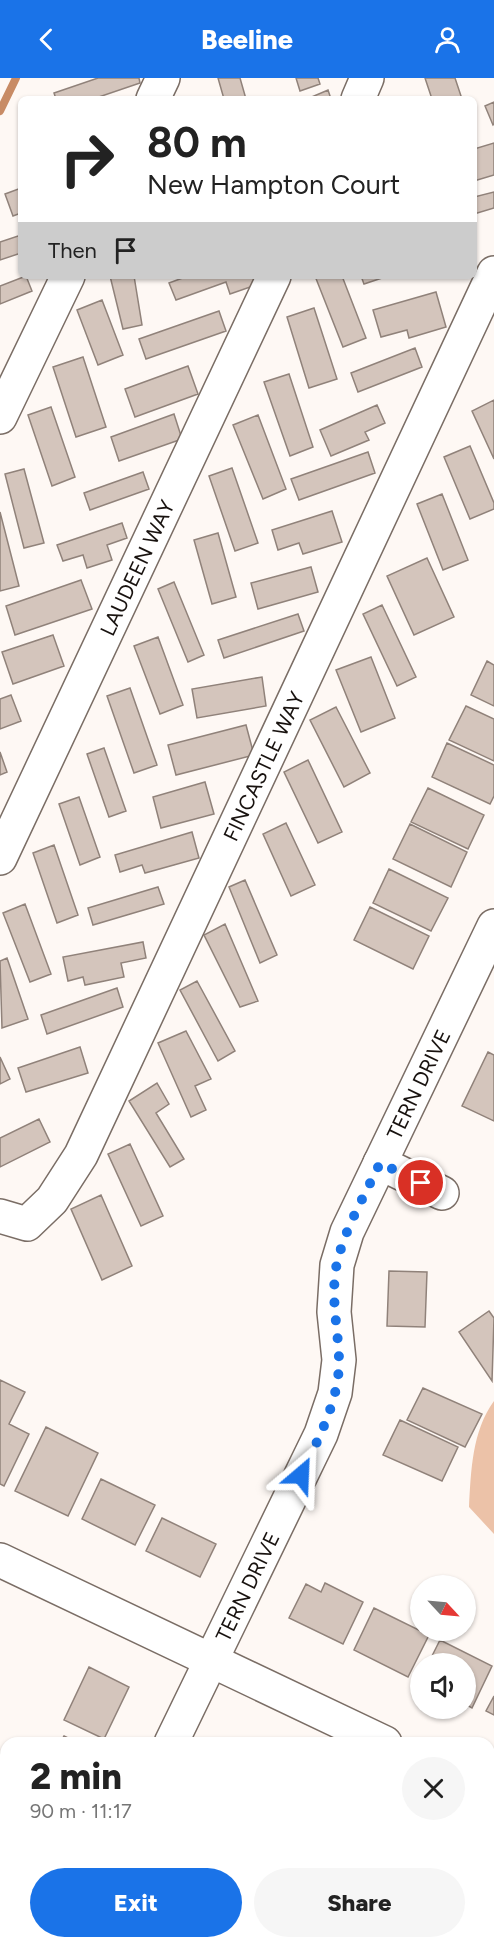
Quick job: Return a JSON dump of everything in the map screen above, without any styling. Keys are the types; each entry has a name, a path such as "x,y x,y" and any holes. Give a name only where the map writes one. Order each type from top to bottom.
{"street":[{"path":"155,96 164,78"},
{"path":"359,96 368,78"},
{"name":"FINCASTLE WAY","path":"0,1216 27,1224 52,1200 81,1155 494,273"},
{"path":"0,417 67,279"},
{"name":"LAUDEEN WAY","path":"0,858 273,279"},
{"name":"TERN DRIVE","path":"174,1737 321,1434 335,1393 339,1360 334,1312 337,1265 347,1232 494,926"},
{"path":"380,1163 442,1193"},
{"path":"0,1560 373,1737"}],"shaded area":[{"path":"494,1401 494,1534 469,1507 477,1438"}],"building":[{"path":"98,78 139,78 140,83 102,96 55,96 54,93"},
{"path":"218,78 240,78 245,96 223,96"},
{"path":"296,78 318,78 320,84 300,91"},
{"path":"425,78 455,78 461,96 431,96"},
{"path":"328,90 330,96 314,96"},
{"path":"494,102 494,124 493,125 485,106"},
{"path":"494,143 494,175 477,180 477,148"},
{"path":"18,189 18,214 13,216 5,194"},
{"path":"494,192 494,208 477,213 477,196"},
{"path":"18,236 18,254 0,260 0,242"},
{"path":"18,279 27,279 32,291 0,304 0,286"},
{"path":"111,279 134,279 142,325 123,329"},
{"path":"180,279 254,279 256,285 230,294 226,282 176,300 169,283"},
{"path":"316,279 343,279 366,338 343,347"},
{"path":"362,279 379,279 364,284"},
{"path":"436,292 446,327 409,338 407,330 381,337 373,310"},
{"path":"102,300 123,355 98,365 77,310"},
{"path":"314,308 337,379 309,388 287,317"},
{"path":"219,311 226,331 146,359 139,339"},
{"path":"415,348 422,367 358,392 351,373"},
{"path":"83,357 106,427 76,437 53,367"},
{"path":"188,366 198,394 135,417 125,389"},
{"path":"289,374 313,447 290,456 264,382"},
{"path":"494,400 494,459 472,411"},
{"path":"377,405 385,423 365,432 369,440 331,456 320,430"},
{"path":"51,407 75,477 52,486 28,415"},
{"path":"174,414 182,439 119,461 111,437"},
{"path":"258,415 286,489 263,499 233,425"},
{"path":"470,446 494,503 494,509 470,519 444,457"},
{"path":"368,452 375,473 299,500 291,479"},
{"path":"232,468 258,543 235,551 209,476"},
{"path":"24,469 44,543 24,548 5,474"},
{"path":"143,472 149,489 90,510 84,493"},
{"path":"442,494 468,560 443,570 417,504"},
{"path":"332,511 342,542 303,554 299,543 278,550 272,530"},
{"path":"0,512 19,586 0,591"},
{"path":"122,523 127,538 107,545 112,560 87,568 83,555 63,561 57,545"},
{"path":"218,533 236,597 212,604 194,540"},
{"path":"427,558 454,617 414,635 387,576"},
{"path":"311,567 318,592 258,609 251,583"},
{"path":"81,580 92,609 15,635 6,606"},
{"path":"174,582 204,655 188,662 158,589"},
{"path":"382,605 416,677 397,686 363,614"},
{"path":"298,614 304,631 224,658 218,640"},
{"path":"53,635 64,666 13,684 2,652"},
{"path":"158,637 183,705 160,714 134,646"},
{"path":"371,657 395,718 361,732 336,670"},
{"path":"487,661 494,665 494,706 471,695"},
{"path":"262,677 266,706 197,718 192,689"},
{"path":"130,688 157,765 134,773 107,696"},
{"path":"11,695 21,721 0,729 0,699"},
{"path":"466,706 494,719 494,761 449,740"},
{"path":"336,707 370,773 344,787 310,720"},
{"path":"246,725 254,755 176,775 168,745"},
{"path":"447,743 494,765 494,796 490,804 432,777"},
{"path":"104,748 126,811 109,817 87,754"},
{"path":"0,752 7,772 0,775"},
{"path":"308,760 342,832 318,843 284,772"},
{"path":"205,782 214,814 161,828 153,797"},
{"path":"428,788 484,815 468,849 411,822"},
{"path":"79,797 100,857 80,865 59,804"},
{"path":"286,823 315,885 291,896 263,834"},
{"path":"410,824 467,852 451,887 393,859"},
{"path":"192,832 199,858 145,873 142,865 120,872 115,855"},
{"path":"54,845 78,915 57,923 33,853"},
{"path":"389,869 448,898 431,931 373,903"},
{"path":"245,880 277,955 260,963 229,887"},
{"path":"158,887 164,904 93,925 88,908"},
{"path":"25,904 51,974 30,982 3,913"},
{"path":"370,907 429,936 413,969 354,940"},
{"path":"225,924 258,1001 240,1007 204,935"},
{"path":"143,942 146,958 121,963 124,977 85,985 83,977 68,981 63,957"},
{"path":"7,958 28,1019 2,1028 0,961"},
{"path":"197,981 235,1051 218,1061 180,990"},
{"path":"117,988 123,1007 47,1034 41,1015"},
{"path":"186,1031 211,1079 195,1086 206,1110 191,1117 158,1043"},
{"path":"80,1047 88,1073 26,1092 18,1068"},
{"path":"488,1052 494,1055 494,1121 462,1106"},
{"path":"0,1057 10,1079 0,1084"},
{"path":"157,1083 169,1104 156,1113 184,1159 170,1167 129,1101"},
{"path":"39,1119 50,1142 0,1167 0,1138"},
{"path":"130,1144 163,1216 141,1226 108,1154"},
{"path":"101,1195 132,1266 102,1280 71,1209"},
{"path":"389,1271 427,1272 425,1327 387,1326"},
{"path":"489,1311 494,1318 492,1381 459,1332"},
{"path":"0,1380 25,1392 9,1424 29,1434 4,1486 0,1484"},
{"path":"423,1388 482,1414 465,1447 407,1420"},
{"path":"400,1420 458,1447 442,1481 383,1455"},
{"path":"46,1427 98,1453 68,1516 15,1491"},
{"path":"101,1479 155,1505 135,1545 82,1519"},
{"path":"162,1518 216,1544 200,1577 146,1551"},
{"path":"325,1583 363,1602 343,1644 289,1618 306,1584 321,1592"},
{"path":"374,1608 410,1626 410,1641 426,1641 420,1653 410,1653 408,1677 354,1650"},
{"path":"440,1641 442,1641 466,1653 434,1653"},
{"path":"476,1658 492,1666 476,1700"},
{"path":"89,1667 129,1687 105,1737 100,1737 64,1720"},
{"path":"494,1696 494,1715 486,1711"}],"waterway":[{"path":"0,111 16,78"}],"route":[{"path":"301,1475 321,1434 335,1393 339,1360 334,1312 337,1265 347,1232 380,1163 421,1183"}]}
